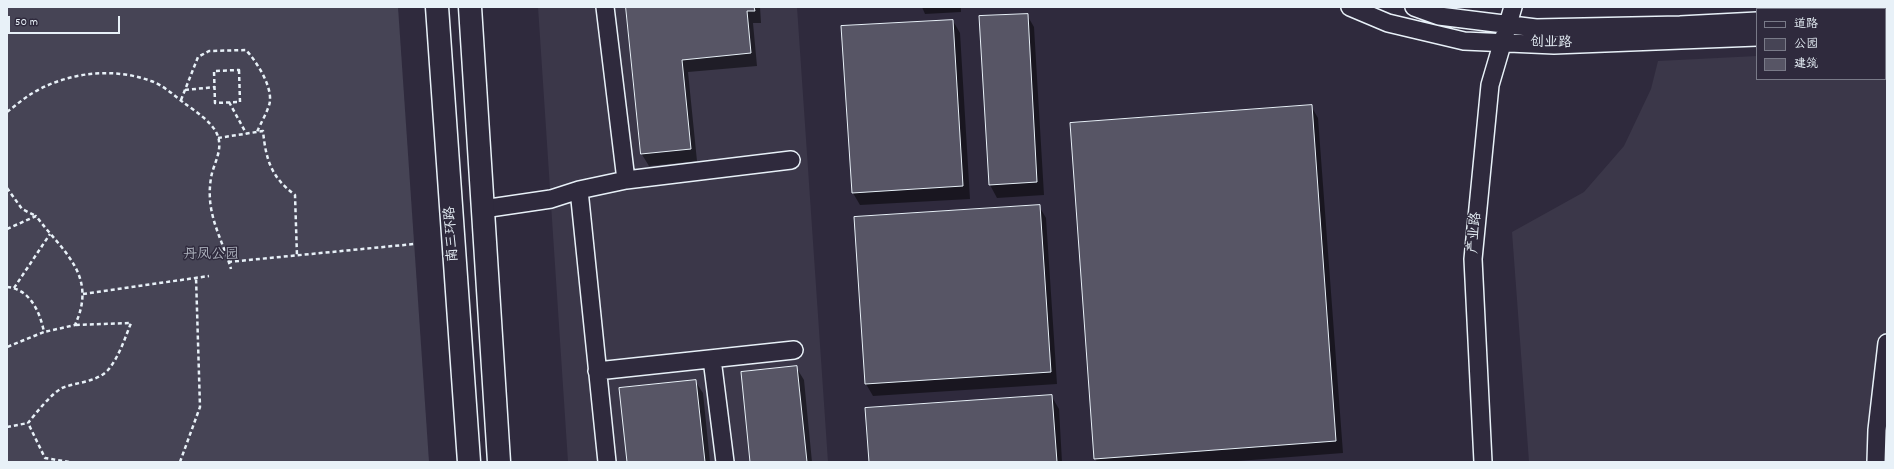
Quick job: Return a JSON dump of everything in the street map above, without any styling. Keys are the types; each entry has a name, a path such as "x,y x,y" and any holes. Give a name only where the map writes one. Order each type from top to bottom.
{"main road":[{"name":"南三环路","path":"437,7 469,462"},
{"path":"470,7 499,462"}],"street":[{"path":"605,7 626,180"},
{"name":"创业路","path":"1350,7 1388,23 1457,39 1554,45 1756,37"},
{"name":"创业路","path":"1414,7 1439,16 1536,28 1680,25 1756,21"},
{"name":"产业路","path":"1482,462 1473,259 1490,84 1512,7"},
{"path":"483,209 551,199 579,190 626,180 791,160"},
{"path":"579,190 607,462"},
{"path":"1876,462 1877,430 1887,343"},
{"path":"597,371 794,350"},
{"path":"712,359 725,462"}],"path":[{"path":"181,100 198,57 209,51 234,49 246,50 256,60 268,87 270,101 257,132"},
{"path":"239,70 240,102 215,103 215,87 214,71 239,70"},
{"path":"7,112 31,94 60,80 93,73 130,75 153,82 181,100 203,117 217,134 219,154 211,178 211,210 218,236 231,269"},
{"path":"185,90 215,87"},
{"path":"229,102 246,133"},
{"path":"218,138 263,131 265,148 270,167 283,186 295,195 297,256"},
{"path":"7,188 22,209 36,216 72,259 79,275 83,294 80,313 75,325"},
{"path":"7,229 36,216"},
{"path":"14,288 50,234"},
{"path":"228,262 414,244"},
{"path":"83,294 209,276"},
{"path":"180,462 200,407 196,277"},
{"path":"7,287 14,288 31,300 38,311 44,332"},
{"path":"7,347 44,332 75,325 131,323 116,358 107,371 92,379 61,389 28,423 7,427"},
{"path":"28,423 45,458 69,462"}],"shaded area":[{"path":"538,7 797,7 828,462 568,462"},
{"path":"1887,48 1887,462 1529,462 1512,232 1584,192 1624,146 1651,89 1658,61 1756,56 1756,80 1886,80"}],"green space":[{"name":"丹凤公园","path":"7,7 398,7 429,462 7,462"}],"building":[{"path":"626,7 754,7 755,11 747,11 751,53 682,60 691,149 641,154"},
{"path":"1028,14 1037,182 989,185 979,16"},
{"path":"953,20 963,186 852,193 841,26"},
{"path":"1312,105 1336,441 1094,459 1070,123"},
{"path":"1040,205 1051,372 865,384 854,217"},
{"path":"797,366 807,462 750,462 741,372"},
{"path":"696,380 705,462 627,462 619,388"},
{"path":"1052,395 1057,462 869,462 865,408"}]}
